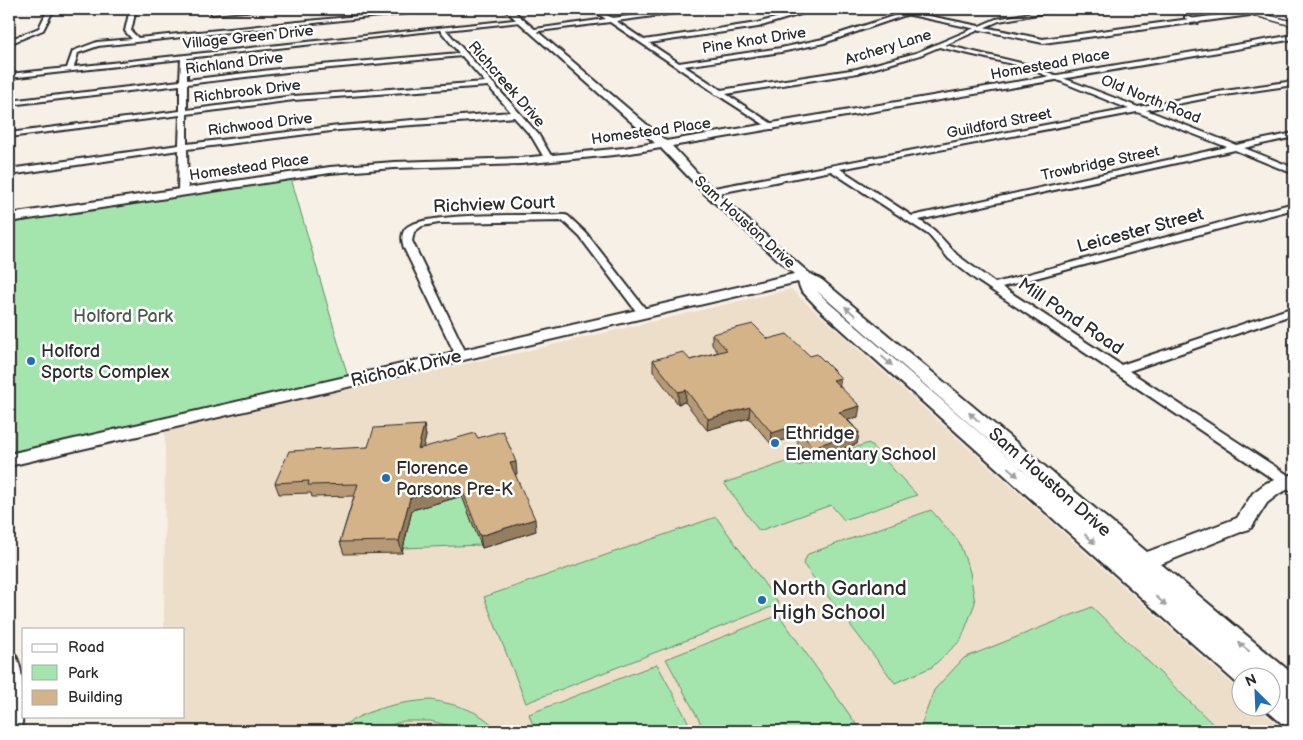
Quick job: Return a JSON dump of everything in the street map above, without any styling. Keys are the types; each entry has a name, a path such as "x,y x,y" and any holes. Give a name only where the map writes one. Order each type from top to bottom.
{"main road":[{"path":"1237,9 1255,10 1294,20"},
{"path":"1255,10 1294,24"}],"street":[{"path":"9,42 42,29 51,9"},
{"path":"133,9 128,31 135,37 134,40"},
{"path":"213,11 264,9"},
{"path":"70,69 76,52 81,48 97,44 443,9"},
{"name":"Sam Houston Drive","path":"507,9 664,145 709,192 804,276 817,283 1134,566 1238,668"},
{"path":"594,9 770,127"},
{"path":"531,30 703,9"},
{"path":"642,42 749,27 814,9"},
{"path":"886,9 1043,41 1154,27 1255,10"},
{"name":"Pine Knot Drive","path":"678,65 809,45 854,32 920,9"},
{"name":"Archery Lane","path":"717,93 858,71 918,54 1008,17 1062,9"},
{"path":"1135,28 1144,24 1237,9"},
{"path":"1187,17 1198,20"},
{"name":"Village Green Drive","path":"9,76 520,20"},
{"name":"Richcreek Drive","path":"442,29 542,145 549,159"},
{"name":"Homestead Place","path":"9,218 340,169 549,159 610,153 1058,78 1294,36"},
{"name":"Old North Road","path":"937,45 1013,62 1294,171"},
{"name":"Richland Drive","path":"9,103 306,68 464,54"},
{"path":"183,192 184,57"},
{"name":"Guildford Street","path":"709,192 1218,94 1294,83"},
{"name":"Richbrook Drive","path":"9,135 347,93 489,84"},
{"name":"Richwood Drive","path":"9,172 340,128 486,118 516,114"},
{"name":"Trowbridge Street","path":"911,219 1294,135"},
{"name":"Mill Pond Road","path":"834,169 937,237 953,257 994,286 1293,483"},
{"name":"Leicester Street","path":"994,286 1294,206"},
{"name":"Richview Court","path":"461,355 409,248 407,241 409,231 419,224 439,220 565,218 582,235 643,313"},
{"name":"Richoak Drive","path":"9,460 804,276"},
{"path":"1119,370 1294,310"},
{"path":"1134,566 1244,523 1260,498 1273,488 1293,483"},
{"name":"Sam Houston Drive","path":"1134,566 1294,690"},
{"path":"9,659 14,693 11,731"},
{"path":"1280,706 1294,718"}],"shaded area":[{"path":"791,289 1230,682 1230,718 1270,718 1285,731 163,731 163,718 185,718 185,628 164,628 165,429 535,349"}],"green space":[{"name":"Holford Park","path":"291,178 348,377 9,454 9,222"},
{"path":"869,443 917,495 844,520 831,505 759,531 724,483 792,460 798,466"},
{"path":"462,496 481,545 403,548 412,510"},
{"path":"931,510 959,542 970,572 975,603 961,640 932,667 895,683 803,564 808,554"},
{"path":"716,517 779,604 526,703 484,597"},
{"path":"1092,607 1220,731 919,731 934,690 964,658"},
{"path":"779,615 861,731 705,731 666,659"},
{"path":"657,664 693,731 535,731 529,714"},
{"path":"431,700 459,706 476,713 498,731 463,731 455,727 430,721 404,721 372,731 335,731 369,712 381,708"}],"building":[{"name":"Ethridge Elementary School","path":"753,324 768,339 787,334 810,356 817,354 841,378 833,380 860,406 839,412 859,432 813,447 794,426 772,433 750,407 708,419 686,390 678,392 653,360 683,352 690,360 727,350 712,334"},
{"name":"Florence Parsons Pre-K","path":"424,425 418,449 475,433 478,438 503,431 516,462 510,463 535,519 480,536 460,484 410,498 399,541 340,542 358,484 308,485 309,481 275,483 289,451 368,447 374,428"}],"place":[{"name":"Holford Sports Complex","path":"31,361"},
{"name":"Ethridge Elementary School","path":"775,443"},
{"name":"Florence Parsons Pre-K","path":"386,478"},
{"name":"North Garland High School","path":"762,600"}]}
